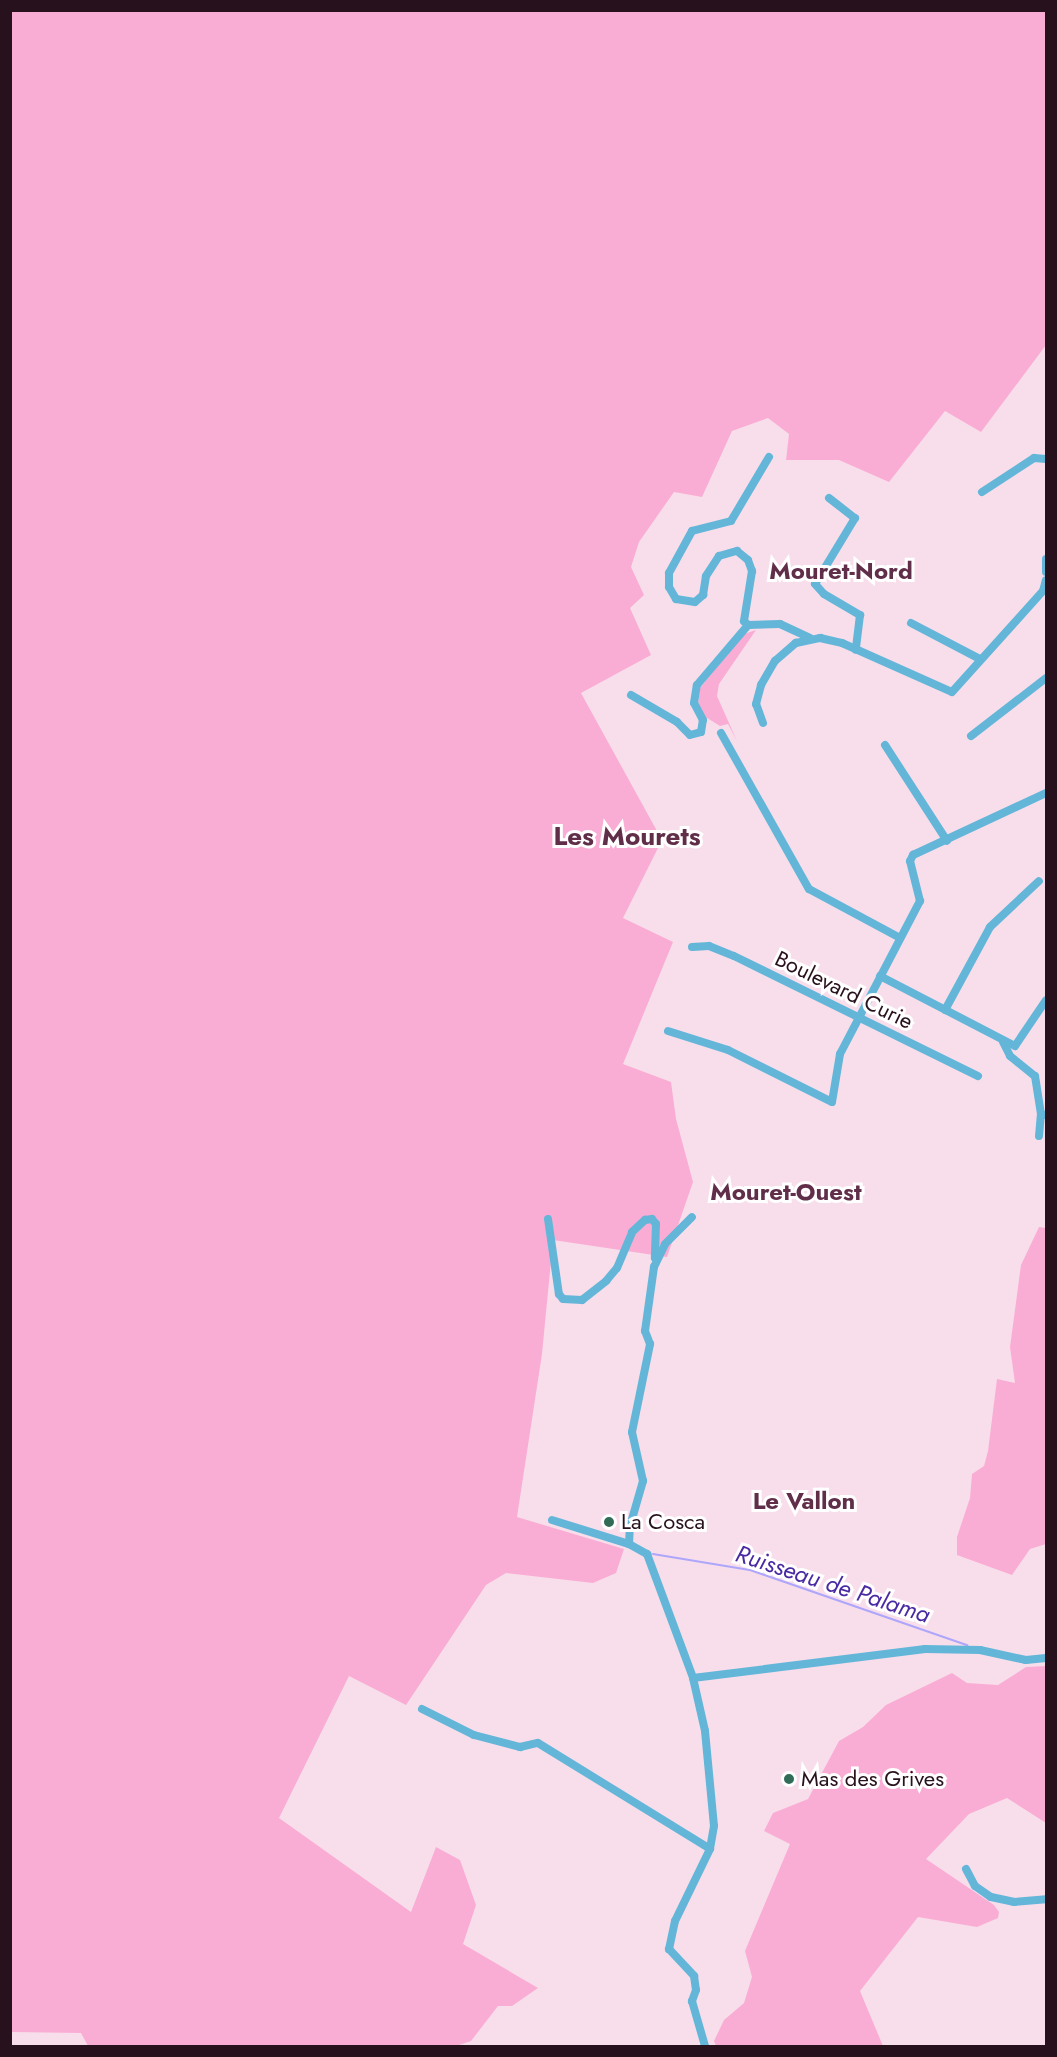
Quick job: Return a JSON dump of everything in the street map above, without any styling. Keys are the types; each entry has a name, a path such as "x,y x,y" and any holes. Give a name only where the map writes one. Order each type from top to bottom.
{"street":[{"path":"748,625 744,616 752,571 740,553 729,551 719,556 706,576 703,595 695,602 676,599 668,578 695,528 727,523 735,517 769,457"},
{"path":"982,492 1034,458 1047,459"},
{"path":"829,498 855,518 815,584 824,594 860,615 856,650"},
{"path":"1047,559 1047,573"},
{"path":"631,695 677,722 690,735 701,732 703,720 694,703 697,685 748,625 780,624 810,638 856,650 948,692 957,688 980,659 1045,593 1047,580"},
{"path":"911,623 980,659"},
{"path":"763,723 756,704 761,685 776,661 796,643 810,638"},
{"path":"971,735 1047,678"},
{"path":"721,733 809,889 900,938"},
{"path":"885,745 947,842"},
{"path":"668,1031 728,1050 832,1102 840,1053 920,901 910,861 913,855 947,842 1047,794"},
{"path":"945,1010 990,927 1039,881"},
{"name":"Boulevard Curie","path":"692,947 709,946 734,956 978,1076"},
{"path":"880,976 1003,1042 1015,1046 1046,1000"},
{"path":"1003,1042 1010,1056 1035,1076 1044,1115 1039,1136"},
{"path":"654,1267 665,1244 692,1216"},
{"path":"548,1219 559,1294 563,1299 582,1300 606,1281 617,1268 638,1225 652,1219 657,1232 645,1331 650,1344 632,1432 643,1481 630,1526 629,1544"},
{"path":"552,1520 629,1544 650,1558 693,1678 704,1722 714,1826 710,1849 675,1921 669,1949 694,1977 696,1990 692,2001 705,2046"},
{"path":"693,1678 925,1650 980,1650 1026,1660 1047,1658"},
{"path":"422,1709 474,1735 520,1747 538,1743 710,1849"},
{"path":"966,1869 975,1886 991,1897 1014,1902 1047,1899"}],"shaded area":[{"path":"11,11 1046,11 1046,345 981,432 945,411 889,482 839,460 786,460 789,434 768,418 732,431 702,497 674,492 639,542 631,567 644,595 630,608 651,655 581,693 662,840 623,918 673,942 623,1064 671,1082 676,1119 693,1182 667,1257 553,1240 542,1354 517,1517 624,1549 616,1573 593,1583 506,1573 486,1585 406,1705 349,1676 279,1818 411,1912 436,1847 460,1860 476,1905 463,1944 538,1988 512,2006 498,2006 471,2041 456,2046 88,2046 81,2033 11,2032"},
{"path":"756,630 719,684 717,696 737,741 728,724 720,726 704,716 698,705 700,688 744,634"},
{"path":"1039,1227 1046,1228 1046,1544 1030,1549 1012,1575 957,1555 957,1537 970,1498 972,1474 984,1466 988,1451 997,1379 1015,1383 1010,1347 1021,1265"},
{"path":"1046,1666 1046,1823 1007,1798 969,1814 926,1859 994,1905 999,1912 998,1918 977,1927 918,1917 860,1991 883,2046 716,2046 714,2041 724,2020 744,2003 752,1977 745,1951 790,1844 764,1831 773,1813 808,1799 839,1741 863,1727 886,1705 952,1673 967,1683 998,1685 1026,1667"}],"waterway":[{"name":"Ruisseau de Palama","path":"653,1554 750,1570 967,1645"}],"place":[{"name":"La Cosca","path":"609,1522"},
{"name":"Mas des Grives","path":"789,1779"}],"district":[{"name":"Mouret-Nord","path":"841,571"},
{"name":"Les Mourets","path":"627,837"},
{"name":"Mouret-Ouest","path":"786,1192"},
{"name":"Le Vallon","path":"804,1501"}]}
